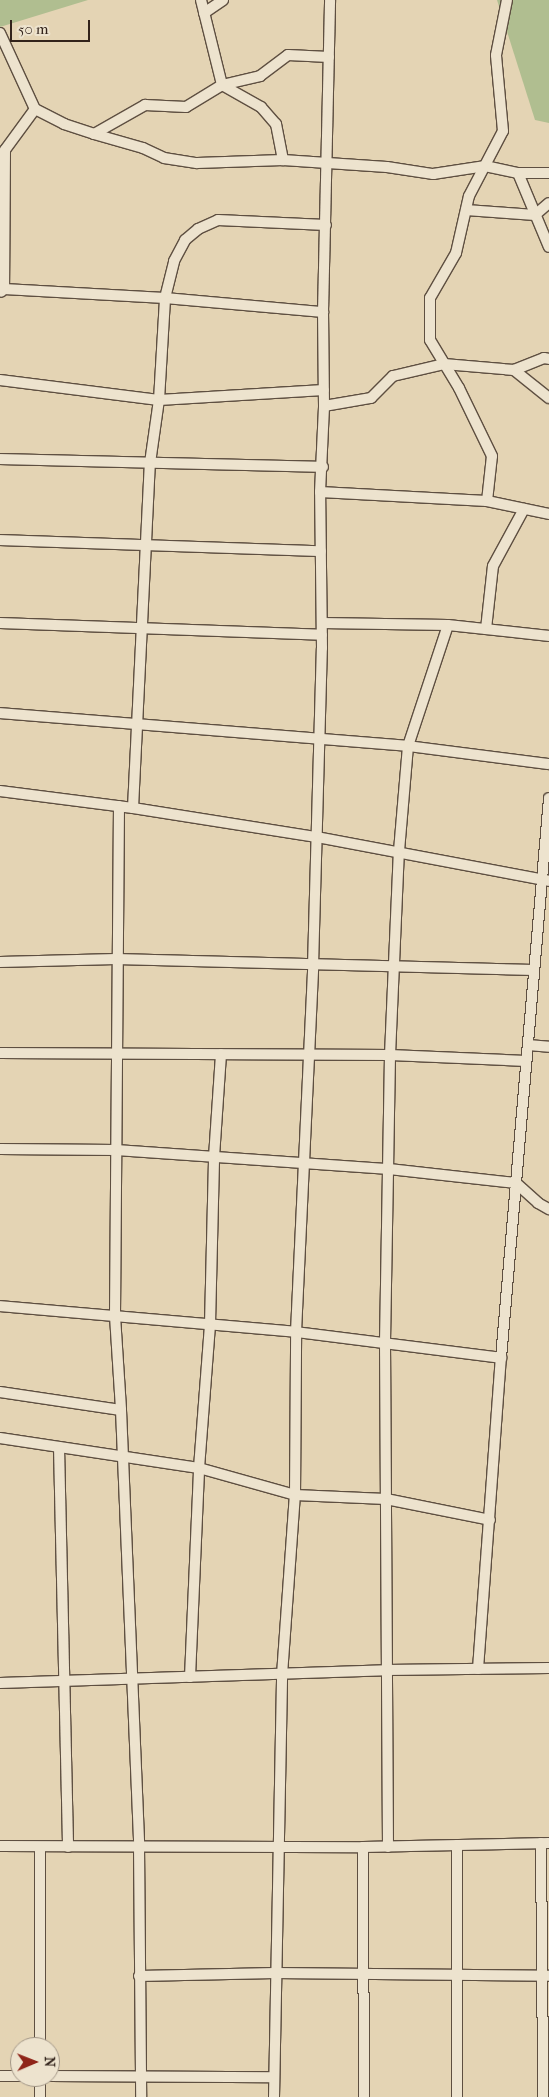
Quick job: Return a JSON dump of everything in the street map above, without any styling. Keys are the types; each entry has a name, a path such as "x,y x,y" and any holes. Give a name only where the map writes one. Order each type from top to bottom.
{"street":[{"path":"201,0 222,85 262,107 276,124 283,160"},
{"path":"204,13 223,0"},
{"path":"274,2097 277,1846 282,1675 295,1495 296,1332 310,1054 322,636 320,492 324,406 323,312 328,162 330,0"},
{"path":"487,501 492,456 430,340 430,298 456,253 469,196 503,131 496,55 507,0"},
{"path":"0,33 35,109 64,124 143,148 164,158 198,163 283,160 328,162 387,167 433,174 485,166 518,173 549,173"},
{"path":"94,134 145,105 186,107 222,85 260,76 288,55 329,56"},
{"path":"35,109 5,150 2,291 165,298 323,312"},
{"path":"518,173 549,247"},
{"path":"466,210 536,215 549,203"},
{"path":"133,808 150,463 159,400 165,298 174,261 185,240 198,229 218,220 326,225"},
{"path":"324,406 371,398 393,376 444,364 514,370 544,358 549,359"},
{"path":"514,370 549,398"},
{"path":"0,380 159,400 324,390"},
{"path":"0,459 322,466"},
{"path":"320,492 487,501 549,514"},
{"path":"486,629 493,566 524,509"},
{"path":"0,540 321,551"},
{"path":"0,623 322,636"},
{"path":"322,623 448,625 549,636"},
{"path":"388,1847 385,1342 393,966 399,851 408,746 448,625"},
{"path":"0,713 137,722 408,746 549,764"},
{"path":"0,791 133,808 316,837 399,851 545,880"},
{"path":"478,1669 501,1358 526,1061 534,970 545,880 549,798"},
{"path":"119,806 116,960 115,1316 121,1410 138,1846 141,2097"},
{"path":"0,962 116,960 534,970"},
{"path":"528,1045 549,1047"},
{"path":"0,1053 390,1055 526,1061"},
{"path":"190,1677 198,1468 210,1324 214,1157 221,1054"},
{"path":"0,1148 116,1150 305,1162 516,1183 538,1203 549,1209"},
{"path":"0,1306 296,1332 501,1358"},
{"path":"0,1392 121,1410"},
{"path":"0,1438 198,1468 295,1495 386,1499 490,1520"},
{"path":"59,1447 68,1847"},
{"path":"0,1683 386,1670 549,1668"},
{"path":"0,1846 388,1847 545,1843 543,2097"},
{"path":"457,1845 458,2097"},
{"path":"40,1846 40,2037"},
{"path":"363,1847 364,2097"},
{"path":"139,1976 275,1973 545,1976"},
{"path":"60,2076 274,2077"}],"green space":[{"path":"0,0 88,0 0,27"},
{"path":"497,0 549,0 549,123 535,120"}]}
